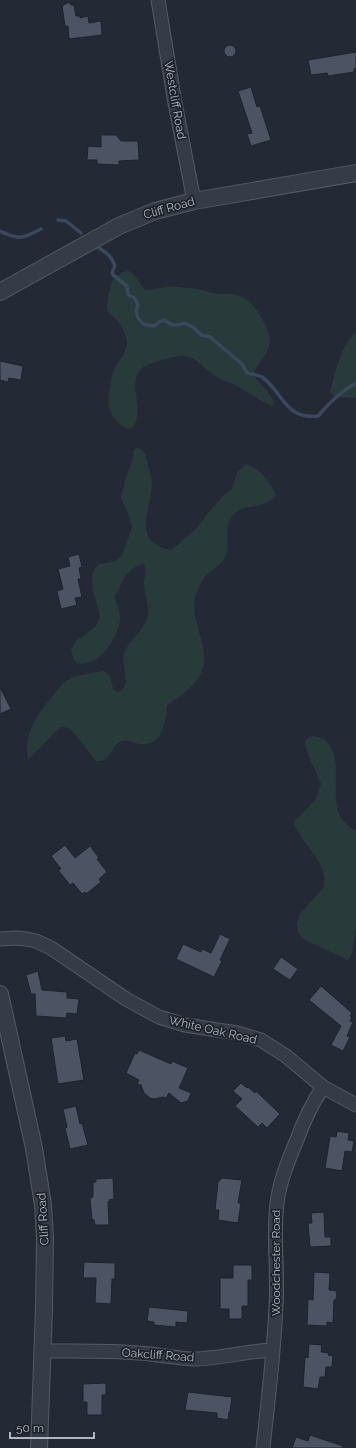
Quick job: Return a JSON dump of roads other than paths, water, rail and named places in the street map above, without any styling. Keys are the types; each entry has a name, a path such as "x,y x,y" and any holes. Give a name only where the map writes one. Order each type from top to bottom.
{"street":[{"name":"Westcliff Road","path":"158,0 175,103 194,200"},
{"name":"Cliff Road","path":"0,292 95,239 128,222 160,209 194,200 356,173"},
{"name":"White Oak Road","path":"0,939 21,938 46,945 126,999 159,1017 185,1025 237,1033 261,1040 286,1056 323,1087 356,1105"},
{"name":"Cliff Road","path":"0,994 34,1148 42,1196 45,1245 39,1448"},
{"name":"Woodchester Road","path":"263,1448 277,1304 275,1231 278,1193 285,1168 305,1118 315,1098 323,1087"},
{"name":"Oakcliff Road","path":"43,1351 137,1353 173,1358 207,1358 260,1350 273,1350"}],"waterway":[{"path":"58,220 66,221 81,233"},
{"path":"0,231 12,236 20,237 29,235 41,229"},
{"path":"99,248 111,258 115,266 112,272 113,275 127,286 128,295 135,298 138,306 136,311 138,318 143,324 154,326 164,320 174,325 184,323 193,327 201,335 210,337 242,364 247,373 262,377 269,383 286,404 298,414 318,416 326,406 356,383"}]}
